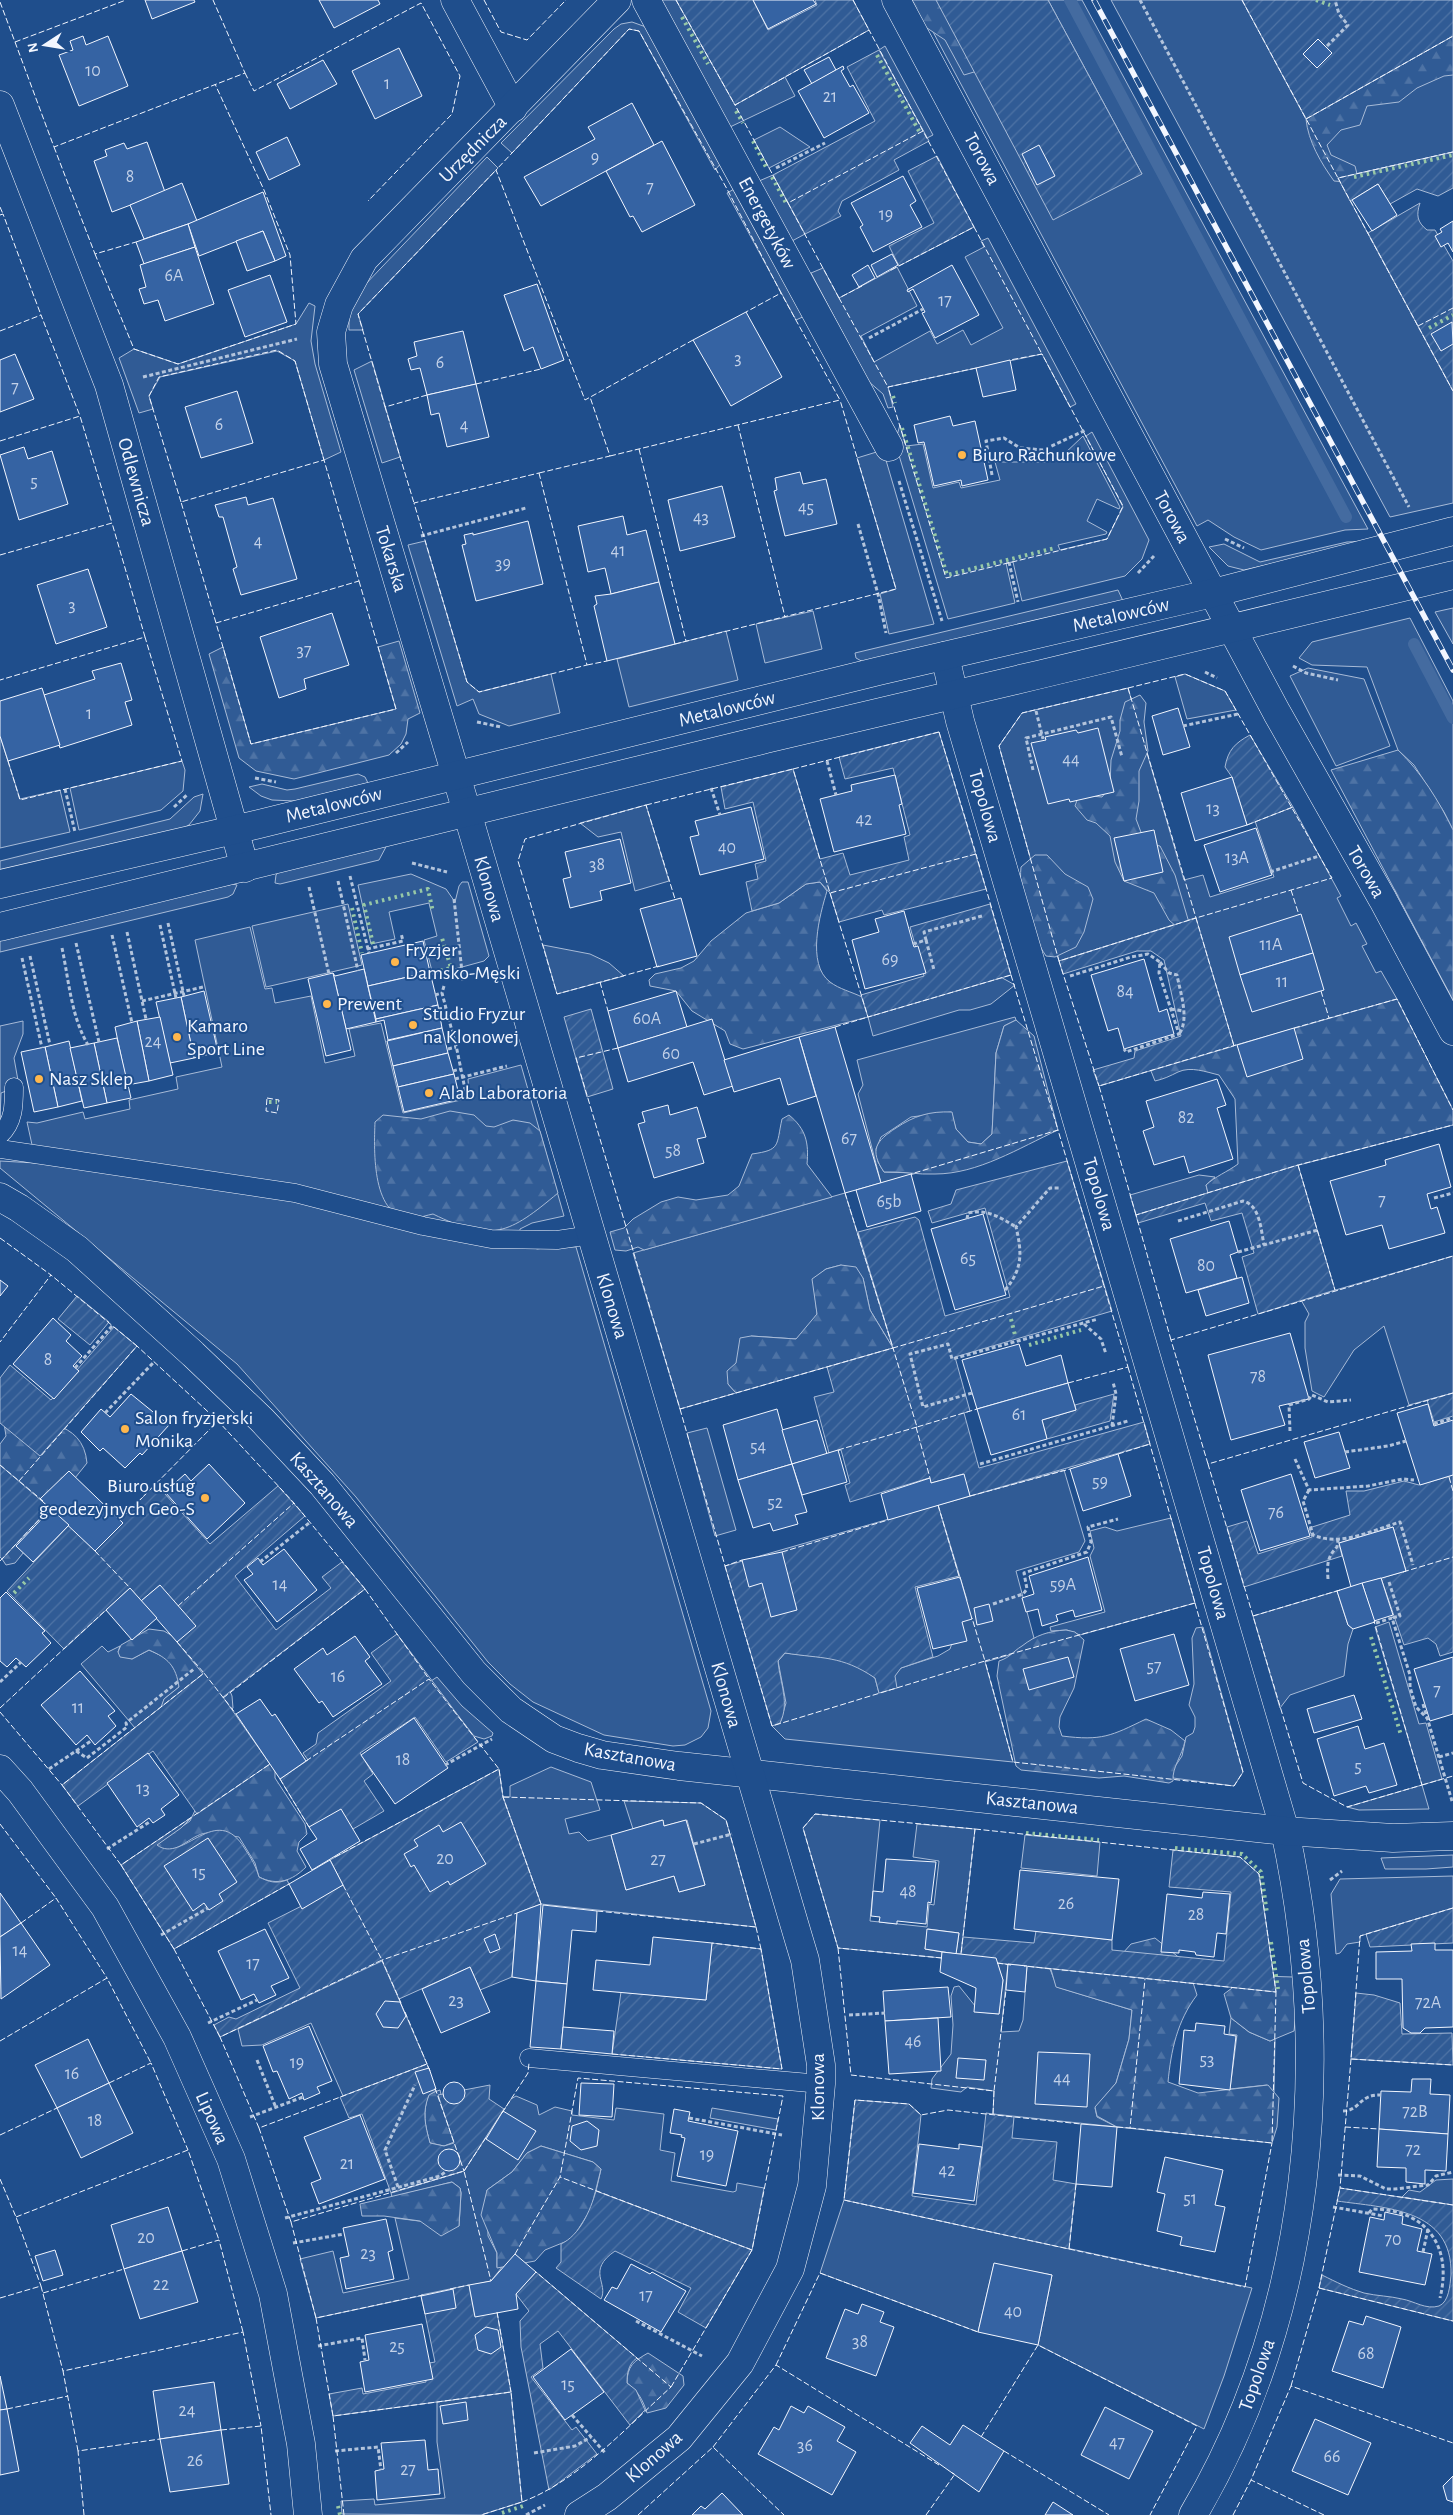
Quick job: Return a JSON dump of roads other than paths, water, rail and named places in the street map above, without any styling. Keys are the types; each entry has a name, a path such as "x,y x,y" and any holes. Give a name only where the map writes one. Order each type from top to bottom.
{"street":[{"path":"455,0 513,108"},
{"name":"Urzędnicza","path":"338,305 364,259 617,0"},
{"name":"Energetyków","path":"646,0 889,447"},
{"name":"Torowa","path":"896,0 1231,627 1453,1031"},
{"name":"Odlewnicza","path":"0,105 108,384 246,868"},
{"name":"Tokarska","path":"338,305 331,332 333,364 468,812"},
{"name":"Metalowców","path":"0,884 234,830 945,656 1213,593 1453,530"},
{"name":"Metalowców","path":"0,927 246,868 391,829 1453,575"},
{"name":"Topolowa","path":"945,656 954,695 1014,907 1285,1831 1295,1878 1307,1971 1310,2046 1304,2161 1289,2263 1271,2337 1246,2408 1217,2474 1193,2515"},
{"name":"Klonowa","path":"468,812 805,1960 821,2065 812,2186 790,2269 740,2363 679,2438 607,2497 579,2515"},
{"name":"Kasztanowa","path":"0,1197 19,1208 77,1249 193,1354 262,1420 322,1484 474,1673 511,1710 554,1739 602,1755 749,1773 1285,1831 1393,1838 1453,1836"},
{"name":"Lipowa","path":"0,1770 20,1791 104,1906 177,2037 231,2159 274,2294 301,2444 308,2515"}],"lane":[{"path":"0,1135 6,1129 11,1118 14,1087"},
{"path":"0,1149 295,1193 423,1226 492,1239 557,1240 591,1235"},
{"path":"529,2058 821,2084"}],"waterway":[{"path":"1070,0 1346,517"},
{"path":"1414,644 1453,718"}],"railway":[{"path":"1094,0 1453,670"}],"place":[{"name":"Biuro Rachunkowe","path":"962,455"},
{"name":"Fryzjer Damsko-Męski","path":"395,962"},
{"name":"Prewent","path":"327,1004"},
{"name":"Studio Fryzur na Klonowej","path":"413,1025"},
{"name":"Kamaro Sport Line","path":"177,1037"},
{"name":"Nasz Sklep","path":"39,1079"},
{"name":"Alab Laboratoria","path":"429,1093"},
{"name":"Salon fryzjerski Monika","path":"125,1429"},
{"name":"Biuro usług geodezyjnych Geo-S","path":"205,1498"}]}
